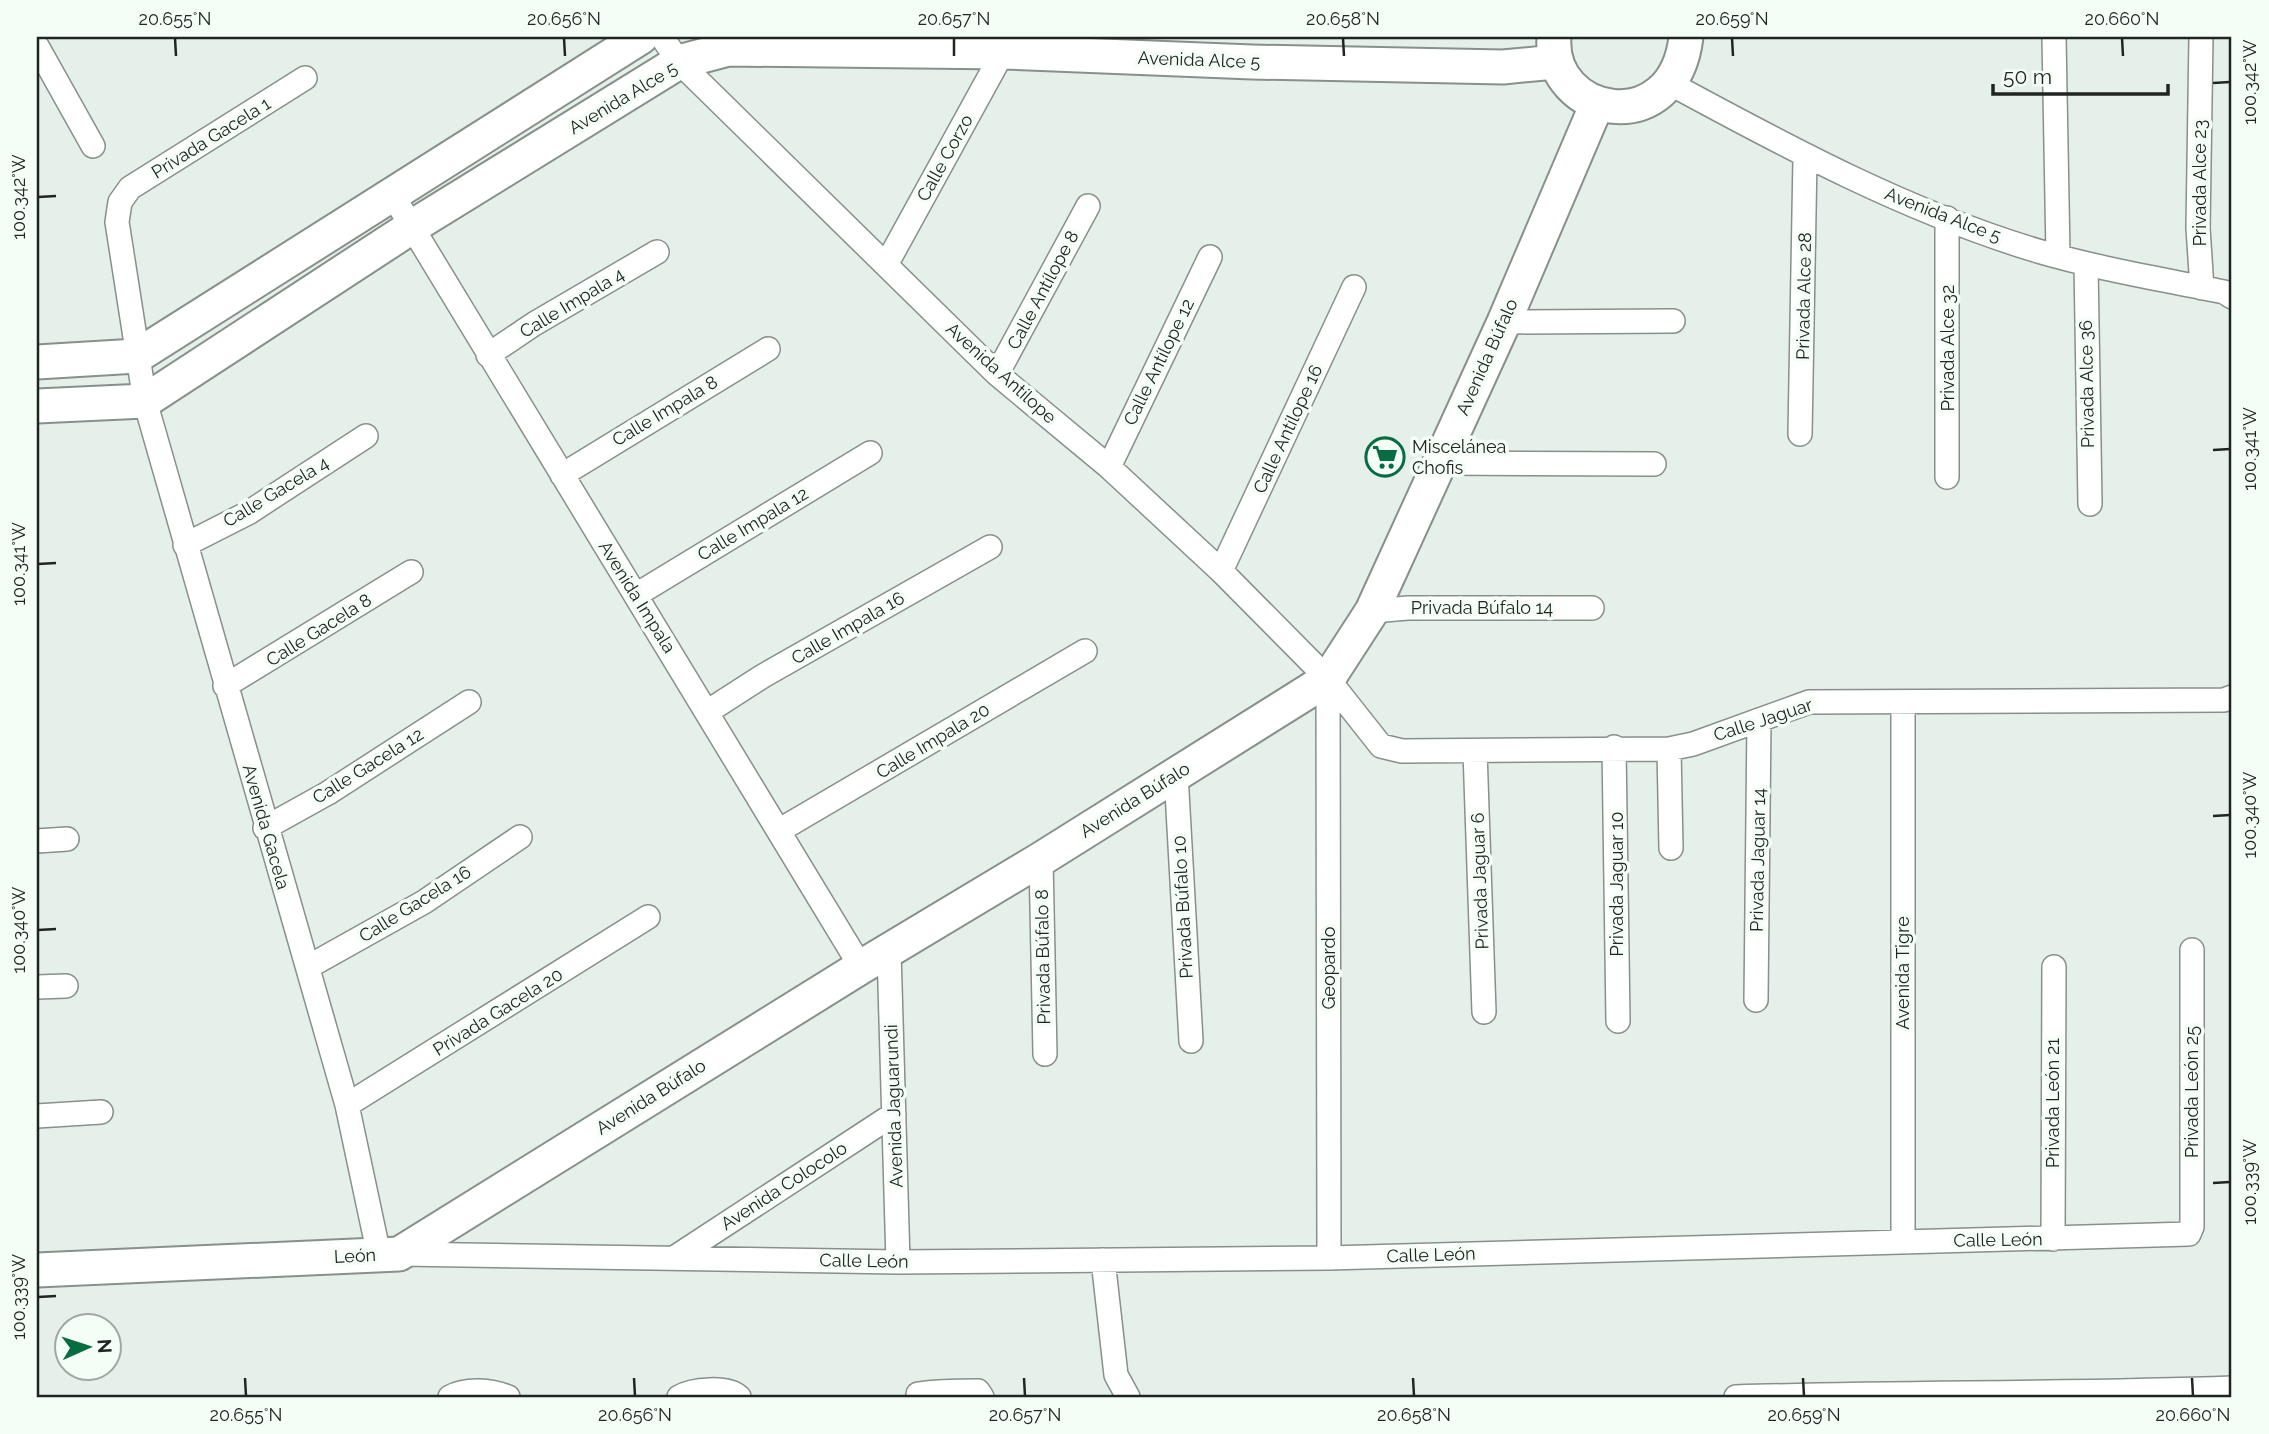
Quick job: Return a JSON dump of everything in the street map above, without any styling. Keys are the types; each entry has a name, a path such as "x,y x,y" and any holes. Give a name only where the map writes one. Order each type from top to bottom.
{"street":[{"path":"37,362 137,356 641,37"},
{"path":"1555,49 1580,93 1597,104 1624,108 1650,101 1671,84 1683,62 1686,37"},
{"path":"2054,37 2058,255"},
{"name":"Privada Alce 23","path":"2201,37 2198,228 2202,288"},
{"name":"Avenida Alce 5","path":"145,401 410,228 671,50 1005,44 1252,62 1503,68 1555,49"},
{"name":"Calle Corzo","path":"886,265 1005,44"},
{"path":"37,46 93,146"},
{"name":"Avenida Antílope","path":"671,50 997,374 1109,467 1221,571 1328,679"},
{"name":"Privada Gacela 1","path":"120,202 130,188 305,78"},
{"name":"Avenida Alce 5","path":"1671,84 1805,158 1947,218 2086,264 2202,288 2232,297"},
{"name":"Avenida Búfalo","path":"389,1254 1041,859 1328,679 1372,611 1504,322 1597,104"},
{"name":"Privada Alce 28","path":"1800,434 1805,158"},
{"name":"Avenida Impala","path":"391,194 780,830 875,959"},
{"name":"Avenida Gacela","path":"120,202 117,222 145,401 389,1254"},
{"name":"Calle Antílope 8","path":"997,374 1088,206"},
{"name":"Privada Alce 32","path":"1947,218 1947,477"},
{"name":"Calle Impala 4","path":"488,355 534,324 657,252"},
{"name":"Calle Antílope 12","path":"1109,467 1210,257"},
{"name":"Privada Alce 36","path":"2086,264 2090,504"},
{"name":"Calle Antílope 16","path":"1221,571 1354,287"},
{"path":"1504,322 1673,321"},
{"name":"Calle Impala 8","path":"562,475 768,349"},
{"path":"37,407 145,401"},
{"name":"Calle Gacela 4","path":"185,545 248,513 366,436"},
{"name":"Calle Impala 12","path":"636,595 870,453"},
{"path":"1439,463 1654,464"},
{"name":"Calle Impala 16","path":"707,712 763,676 990,547"},
{"name":"Calle Gacela 8","path":"225,687 411,572"},
{"name":"Privada Búfalo 14","path":"1372,611 1408,608 1592,608"},
{"name":"Calle Impala 20","path":"780,830 1085,650"},
{"name":"Calle Jaguar","path":"1328,679 1381,746 1402,751 1614,747 1669,749 1693,744 1809,702 2224,701 2232,697"},
{"name":"Geopardo","path":"1328,679 1329,1258"},
{"name":"Calle Gacela 12","path":"265,828 328,793 469,702"},
{"name":"Avenida Tigre","path":"1903,703 1903,1242"},
{"name":"Privada Jaguar 14","path":"1756,1000 1759,720"},
{"name":"Privada Jaguar 10","path":"1614,747 1618,1021"},
{"path":"1669,749 1671,848"},
{"name":"Privada Jaguar 6","path":"1475,751 1484,1012"},
{"name":"Privada Búfalo 10","path":"1176,774 1191,1041"},
{"name":"Calle Gacela 16","path":"308,967 424,901 520,837"},
{"path":"37,841 67,839"},
{"name":"Privada Búfalo 8","path":"1041,859 1045,1054"},
{"name":"Privada Gacela 20","path":"347,1105 648,917"},
{"name":"Privada León 25","path":"2189,1234 2192,1227 2192,950"},
{"name":"Avenida Jaguarundi","path":"875,959 894,1114 898,1262"},
{"name":"Privada León 21","path":"2053,1239 2054,967"},
{"path":"37,988 66,986"},
{"path":"37,1116 101,1112"},
{"name":"Avenida Colocolo","path":"674,1258 894,1114"},
{"name":"Calle León","path":"674,1258 898,1262 1329,1258 2189,1234"},
{"name":"León","path":"37,1270 389,1254 674,1258"},
{"path":"1103,1260 1116,1375 1128,1397"},
{"path":"1736,1397 2176,1394 2232,1388"},
{"path":"679,1397 705,1391 730,1392 739,1397"},
{"path":"918,1397 918,1394 941,1391 978,1391 982,1397"},
{"path":"450,1397 470,1392 497,1392 508,1397"}],"place":[{"name":"Miscelánea Chofis","path":"1385,457"}]}
